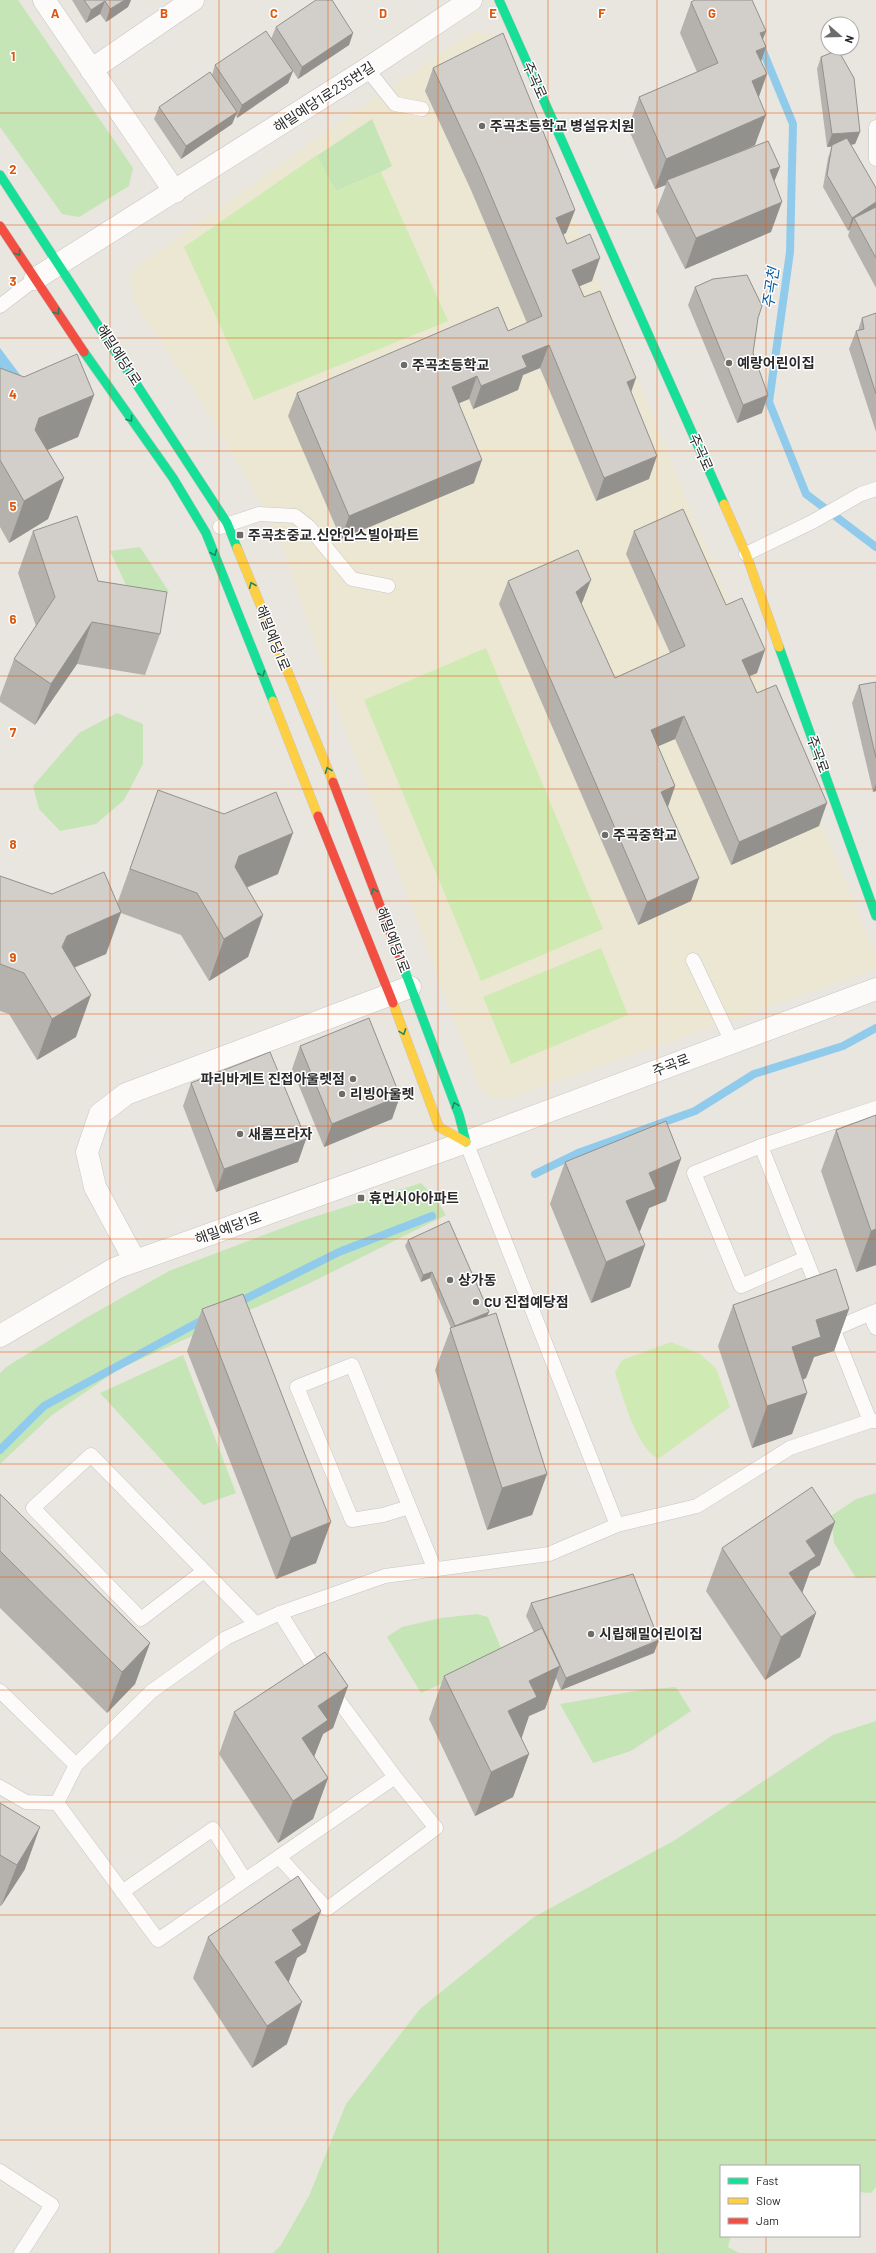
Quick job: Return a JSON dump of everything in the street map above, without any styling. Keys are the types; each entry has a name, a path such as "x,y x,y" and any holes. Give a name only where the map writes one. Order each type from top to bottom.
{"street":[{"path":"44,0 175,192"},
{"path":"91,70 193,0"},
{"name":"해밀예당1로235번길","path":"36,280 367,69 471,0"},
{"name":"주곡로","path":"499,0 746,554 876,916"},
{"name":"해밀예당1로","path":"0,175 60,264 227,523 338,797 459,1116 466,1142"},
{"name":"해밀예당1로","path":"0,226 111,392 173,478 206,533 390,996 439,1127 466,1142"},
{"path":"135,1261 95,1187 88,1152 100,1114 126,1094 390,996 410,987"},
{"name":"주곡로","path":"466,1142 876,988"},
{"name":"해밀예당1로","path":"0,1336 116,1268 466,1142"}],"lane":[{"path":"367,69 395,104 422,109"},
{"path":"876,127 876,159"},
{"path":"0,306 36,280"},
{"path":"746,554 814,521 861,494 876,489"},
{"path":"206,533 227,523 259,514 295,516 308,527 352,579 388,586"},
{"path":"693,960 732,1042"},
{"path":"806,1258 740,1286 694,1173 762,1146 876,1108"},
{"path":"466,1142 617,1525"},
{"path":"57,1803 76,1765 152,1691 226,1638 280,1612 385,1576 549,1554 617,1525 696,1506 790,1448 873,1421 834,1329 762,1146"},
{"path":"834,1329 873,1312 876,1328"},
{"path":"409,1507 383,1515 352,1520 297,1387 352,1366 409,1507 434,1570"},
{"path":"204,1571 141,1619 33,1508 91,1455 256,1624"},
{"path":"279,1857 327,1909 436,1828 395,1777 320,1676 280,1612"},
{"path":"0,1691 76,1765"},
{"path":"57,1803 158,1940 395,1777"},
{"path":"0,1787 26,1802 57,1803"},
{"path":"122,1892 213,1829 245,1880"},
{"path":"0,2171 52,2205 22,2253"}],"shaded area":[{"path":"474,31 500,37 687,501 876,955 876,969 503,1100 492,1097 480,1088 339,714 284,551 256,493 204,406 132,300 130,279 138,266 360,108"}],"green space":[{"path":"0,0 18,0 133,168 129,186 79,217 62,214 0,127"},
{"path":"372,119 392,166 336,191 315,157"},
{"path":"317,155 336,191 381,172 448,321 254,400 184,247"},
{"path":"140,547 169,592 126,585 110,551"},
{"path":"486,648 603,929 481,981 364,700"},
{"path":"117,713 143,724 143,764 124,800 96,824 60,831 39,809 33,786 79,733"},
{"path":"601,948 628,1015 511,1064 483,997"},
{"path":"421,1183 434,1196 446,1215 310,1283 119,1369 52,1415 0,1464 0,1373 6,1367 84,1319 169,1271 301,1221"},
{"path":"671,1342 700,1354 716,1368 730,1407 658,1459 650,1452 636,1432 615,1372 622,1360"},
{"path":"183,1355 236,1493 203,1505 100,1393"},
{"path":"876,1493 876,1577 856,1578 834,1543 831,1516 856,1499"},
{"path":"477,1614 488,1617 504,1655 421,1693 387,1637 402,1627 441,1618"},
{"path":"676,1687 691,1711 631,1751 593,1763 560,1704 641,1690"},
{"path":"876,1721 876,2187 871,2193 860,2192 860,2165 720,2165 720,2237 731,2237 728,2247 739,2253 273,2253 281,2245 309,2196 346,2104 420,2009 534,1917 675,1840 833,1735"}],"water":[{"path":"0,348 21,376 0,374"}],"building":[{"path":"84,0 125,0 110,9 105,1 91,10"},
{"path":"316,0 332,0 353,33 302,67 276,27"},
{"path":"695,0 752,0 766,31 760,33 766,47 756,51 767,74 752,81 766,115 666,159 639,97 718,63 691,2"},
{"path":"266,31 293,71 242,105 215,65"},
{"name":"주곡초등학교","path":"503,33 575,210 556,218 567,244 590,234 600,258 572,270 584,297 600,291 636,378 627,382 657,456 604,478 549,345 522,356 527,367 481,386 477,376 452,387 482,460 349,516 297,393 498,307 508,331 542,316 479,167 433,68"},
{"path":"841,56 854,78 860,132 832,134 821,57"},
{"path":"210,72 237,112 186,146 159,107"},
{"path":"847,138 876,188 876,202 852,218 827,175 832,145"},
{"path":"768,141 780,167 770,170 782,202 696,238 667,180"},
{"path":"876,207 876,258 854,218"},
{"name":"예랑어린이집","path":"747,275 762,306 758,318 753,353 768,395 743,405 695,287 713,279"},
{"path":"876,313 876,394 856,331 864,329 862,318"},
{"path":"77,354 94,395 39,418 35,430 64,478 24,501 0,460 0,368 24,377"},
{"name":"주곡중학교","path":"683,509 726,605 742,598 765,650 742,660 757,693 776,685 827,803 739,842 684,716 651,730 675,786 661,792 699,878 647,902 508,581 578,550 591,580 576,592 615,678 685,646 634,531"},
{"path":"77,516 98,581 167,592 160,634 92,622 51,684 14,659 55,597 33,531"},
{"path":"876,682 876,758 859,685"},
{"path":"158,790 224,814 276,792 293,833 239,856 235,867 263,915 224,939 197,893 130,869"},
{"path":"104,872 121,912 67,936 62,947 91,995 52,1019 24,973 0,964 0,876 52,894"},
{"name":"리빙아울렛","path":"369,1018 400,1096 332,1124 300,1046"},
{"name":"새롬프라자","path":"270,1052 306,1139 224,1169 191,1083"},
{"path":"876,1115 876,1229 871,1231 836,1130"},
{"path":"666,1121 681,1159 649,1173 656,1189 626,1201 645,1245 606,1262 565,1162"},
{"name":"상가동","path":"449,1221 489,1312 455,1326 432,1272 423,1275 408,1240"},
{"path":"836,1269 849,1309 816,1320 821,1337 792,1347 807,1393 767,1406 733,1305"},
{"path":"243,1294 331,1522 291,1538 202,1309"},
{"path":"496,1313 547,1474 502,1488 450,1328"},
{"path":"812,1487 835,1522 806,1541 816,1556 789,1573 816,1613 781,1637 722,1548"},
{"path":"0,1494 150,1643 122,1672 0,1551"},
{"name":"시립해밀어린이집","path":"633,1574 659,1640 566,1678 531,1603"},
{"path":"542,1628 560,1666 529,1681 537,1697 508,1711 529,1754 491,1772 444,1676"},
{"path":"325,1652 348,1686 318,1706 328,1720 302,1738 328,1778 293,1801 234,1712"},
{"path":"0,1803 40,1827 17,1865 0,1855"},
{"path":"298,1876 321,1911 292,1930 302,1945 275,1962 302,2002 267,2026 208,1937"}],"waterway":[{"name":"주곡천","path":"760,44 793,124 790,252 769,402 806,494 876,547"},
{"path":"535,1174 578,1153 695,1111 754,1074 843,1046 876,1028"},
{"path":"235,1304 339,1252 432,1216"},
{"path":"0,1450 44,1406 206,1318"}],"traffic: fast":[{"path":"499,0 724,504"},
{"path":"0,175 227,523 237,548"},
{"path":"84,352 173,478 206,533 273,701"},
{"path":"779,647 876,916"},
{"path":"403,966 459,1115 466,1142"}],"traffic: slow":[{"path":"724,504 746,554 779,647"},
{"path":"237,548 333,782"},
{"path":"273,701 318,816"},
{"path":"393,1003 439,1127 466,1142"}],"traffic: jam":[{"path":"0,226 84,352"},
{"path":"333,782 403,966"},
{"path":"318,816 393,1003"}],"place":[{"name":"주곡초등학교 병설유치원","path":"482,126"},
{"name":"예랑어린이집","path":"729,363"},
{"name":"주곡초등학교","path":"404,365"},
{"name":"주곡초중교.신안인스빌아파트","path":"240,535"},
{"name":"주곡중학교","path":"605,835"},
{"name":"파리바게트 진접아울렛점","path":"353,1079"},
{"name":"리빙아울렛","path":"342,1094"},
{"name":"새롬프라자","path":"240,1134"},
{"name":"휴먼시아아파트","path":"361,1198"},
{"name":"상가동","path":"450,1280"},
{"name":"CU 진접예당점","path":"476,1302"},
{"name":"시립해밀어린이집","path":"591,1634"}]}
